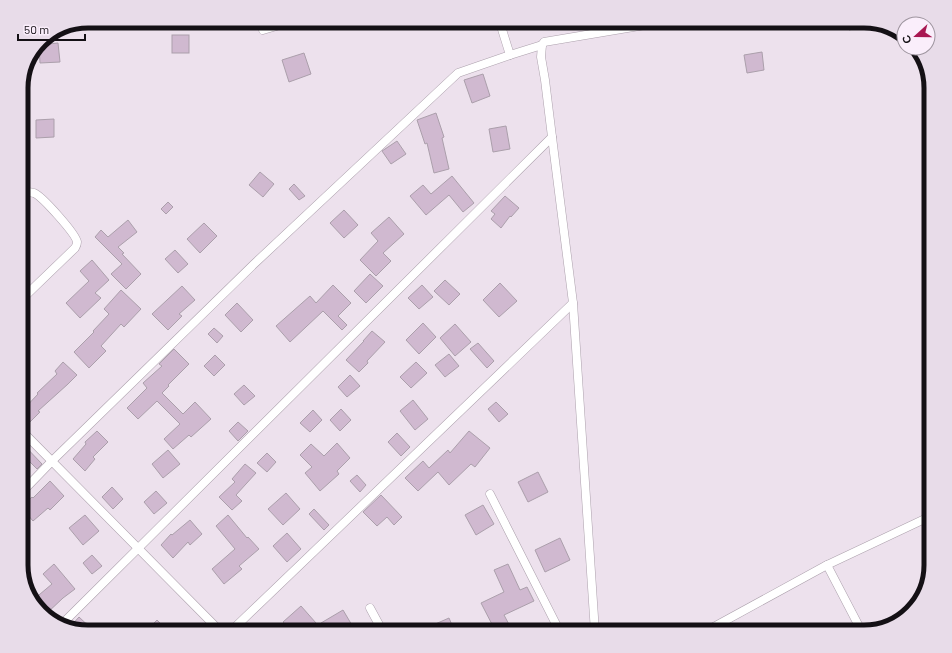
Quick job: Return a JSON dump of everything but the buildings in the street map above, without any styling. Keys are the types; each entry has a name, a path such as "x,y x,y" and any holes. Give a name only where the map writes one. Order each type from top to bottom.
{"street":[{"path":"263,30 270,28"},
{"path":"502,28 510,55"},
{"path":"28,486 254,264 458,73 542,45 544,42 627,28"},
{"path":"542,45 541,57 573,302 595,625"},
{"path":"65,621 552,137"},
{"path":"28,192 34,193 41,197 60,218 77,242 75,248 28,293"},
{"path":"237,625 573,302"},
{"path":"28,437 214,625"},
{"path":"490,494 556,625"},
{"path":"720,625 827,565 924,519"},
{"path":"827,565 858,625"},
{"path":"370,608 379,625"}]}
